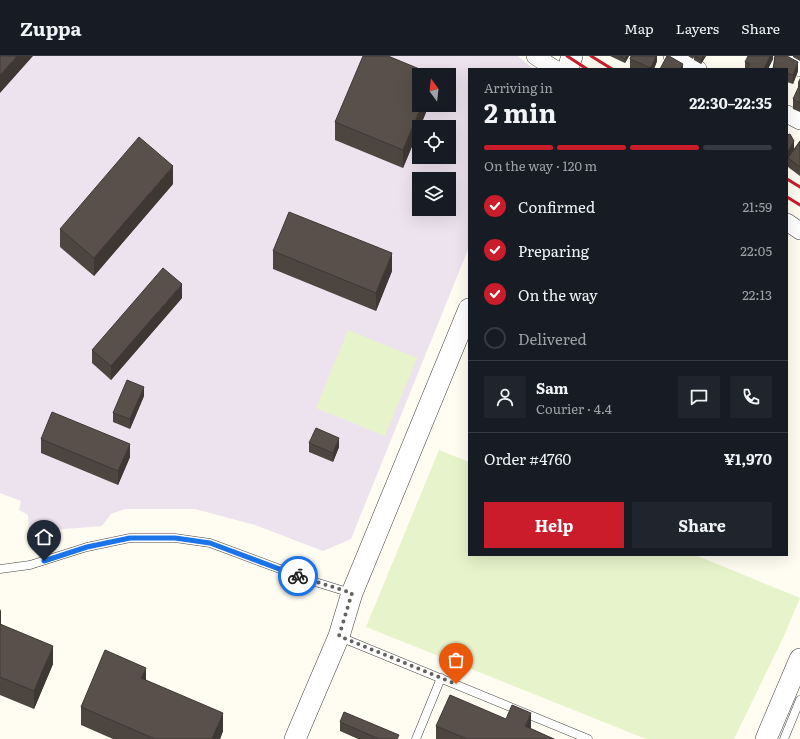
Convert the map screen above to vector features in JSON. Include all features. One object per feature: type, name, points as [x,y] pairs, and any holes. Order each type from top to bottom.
[{"type":"street","points":[[535,56],[553,68]]},
{"type":"street","points":[[568,68],[572,56]]},
{"type":"street","points":[[672,56],[696,68]]},
{"type":"street","points":[[775,59],[800,68]]},
{"type":"street","points":[[788,115],[800,121]]},
{"type":"street","points":[[788,223],[800,231]]},
{"type":"street","points":[[295,739],[339,636],[352,593],[468,311]]},
{"type":"street","points":[[766,739],[800,659]]},
{"type":"lane","points":[[0,569],[30,565],[87,547],[130,538],[175,538],[210,543],[312,581],[352,593]]},
{"type":"lane","points":[[339,636],[588,739]]},
{"type":"lane","points":[[416,739],[441,678]]},
{"type":"lane","points":[[784,739],[800,700]]},
{"type":"shaded area","points":[[0,56],[518,56],[532,68],[468,68],[468,249],[351,539],[323,551],[255,525],[195,509],[125,509],[111,514],[102,526],[29,532],[28,515],[19,510],[21,501],[0,493]]},
{"type":"green space","points":[[348,330],[417,358],[385,436],[316,408]]},
{"type":"green space","points":[[439,450],[468,462],[468,556],[697,556],[800,598],[783,638],[734,739],[646,739],[366,627]]},
{"type":"building","points":[[0,56],[17,56],[0,75]]},
{"type":"building","points":[[363,56],[388,56],[417,68],[412,68],[412,112],[419,112],[416,120],[412,120],[412,129],[403,150],[335,122]]},
{"type":"building","points":[[631,56],[656,56],[651,68],[630,59]]},
{"type":"building","points":[[667,56],[683,64],[681,68],[661,68]]},
{"type":"building","points":[[695,56],[703,56],[701,59]]},
{"type":"building","points":[[748,56],[770,56],[764,68],[748,68],[750,64],[745,62]]},
{"type":"building","points":[[775,56],[787,56],[798,62],[793,75],[788,73],[788,68],[773,68]]},
{"type":"building","points":[[799,86],[800,87],[800,103],[793,99]]},
{"type":"building","points":[[790,134],[794,141],[788,151],[788,135]]},
{"type":"building","points":[[139,137],[173,166],[94,258],[60,229]]},
{"type":"building","points":[[800,141],[800,167],[788,158]]},
{"type":"building","points":[[289,212],[392,253],[376,293],[273,251]]},
{"type":"building","points":[[163,268],[182,284],[111,366],[92,350]]},
{"type":"building","points":[[127,380],[144,387],[130,419],[113,413]]},
{"type":"building","points":[[52,412],[130,444],[118,471],[41,439]]},
{"type":"building","points":[[316,428],[339,438],[333,453],[309,443]]},
{"type":"building","points":[[0,624],[53,646],[34,691],[0,677]]},
{"type":"building","points":[[105,650],[146,668],[141,678],[223,713],[212,739],[155,739],[81,707]]},
{"type":"building","points":[[450,695],[506,719],[512,705],[531,713],[525,726],[554,739],[467,739],[436,726]]},
{"type":"building","points":[[344,712],[399,735],[397,739],[379,739],[340,722]]},
{"type":"railway","points":[[567,56],[585,68]]},
{"type":"railway","points":[[591,56],[610,68]]},
{"type":"railway","points":[[788,180],[800,187]]},
{"type":"railway","points":[[788,198],[800,205]]},
{"type":"way so far","points":[[298,576],[352,593],[339,636],[456,684]]},
{"type":"route","points":[[44,561],[87,547],[130,538],[175,538],[210,543],[298,576]]}]
